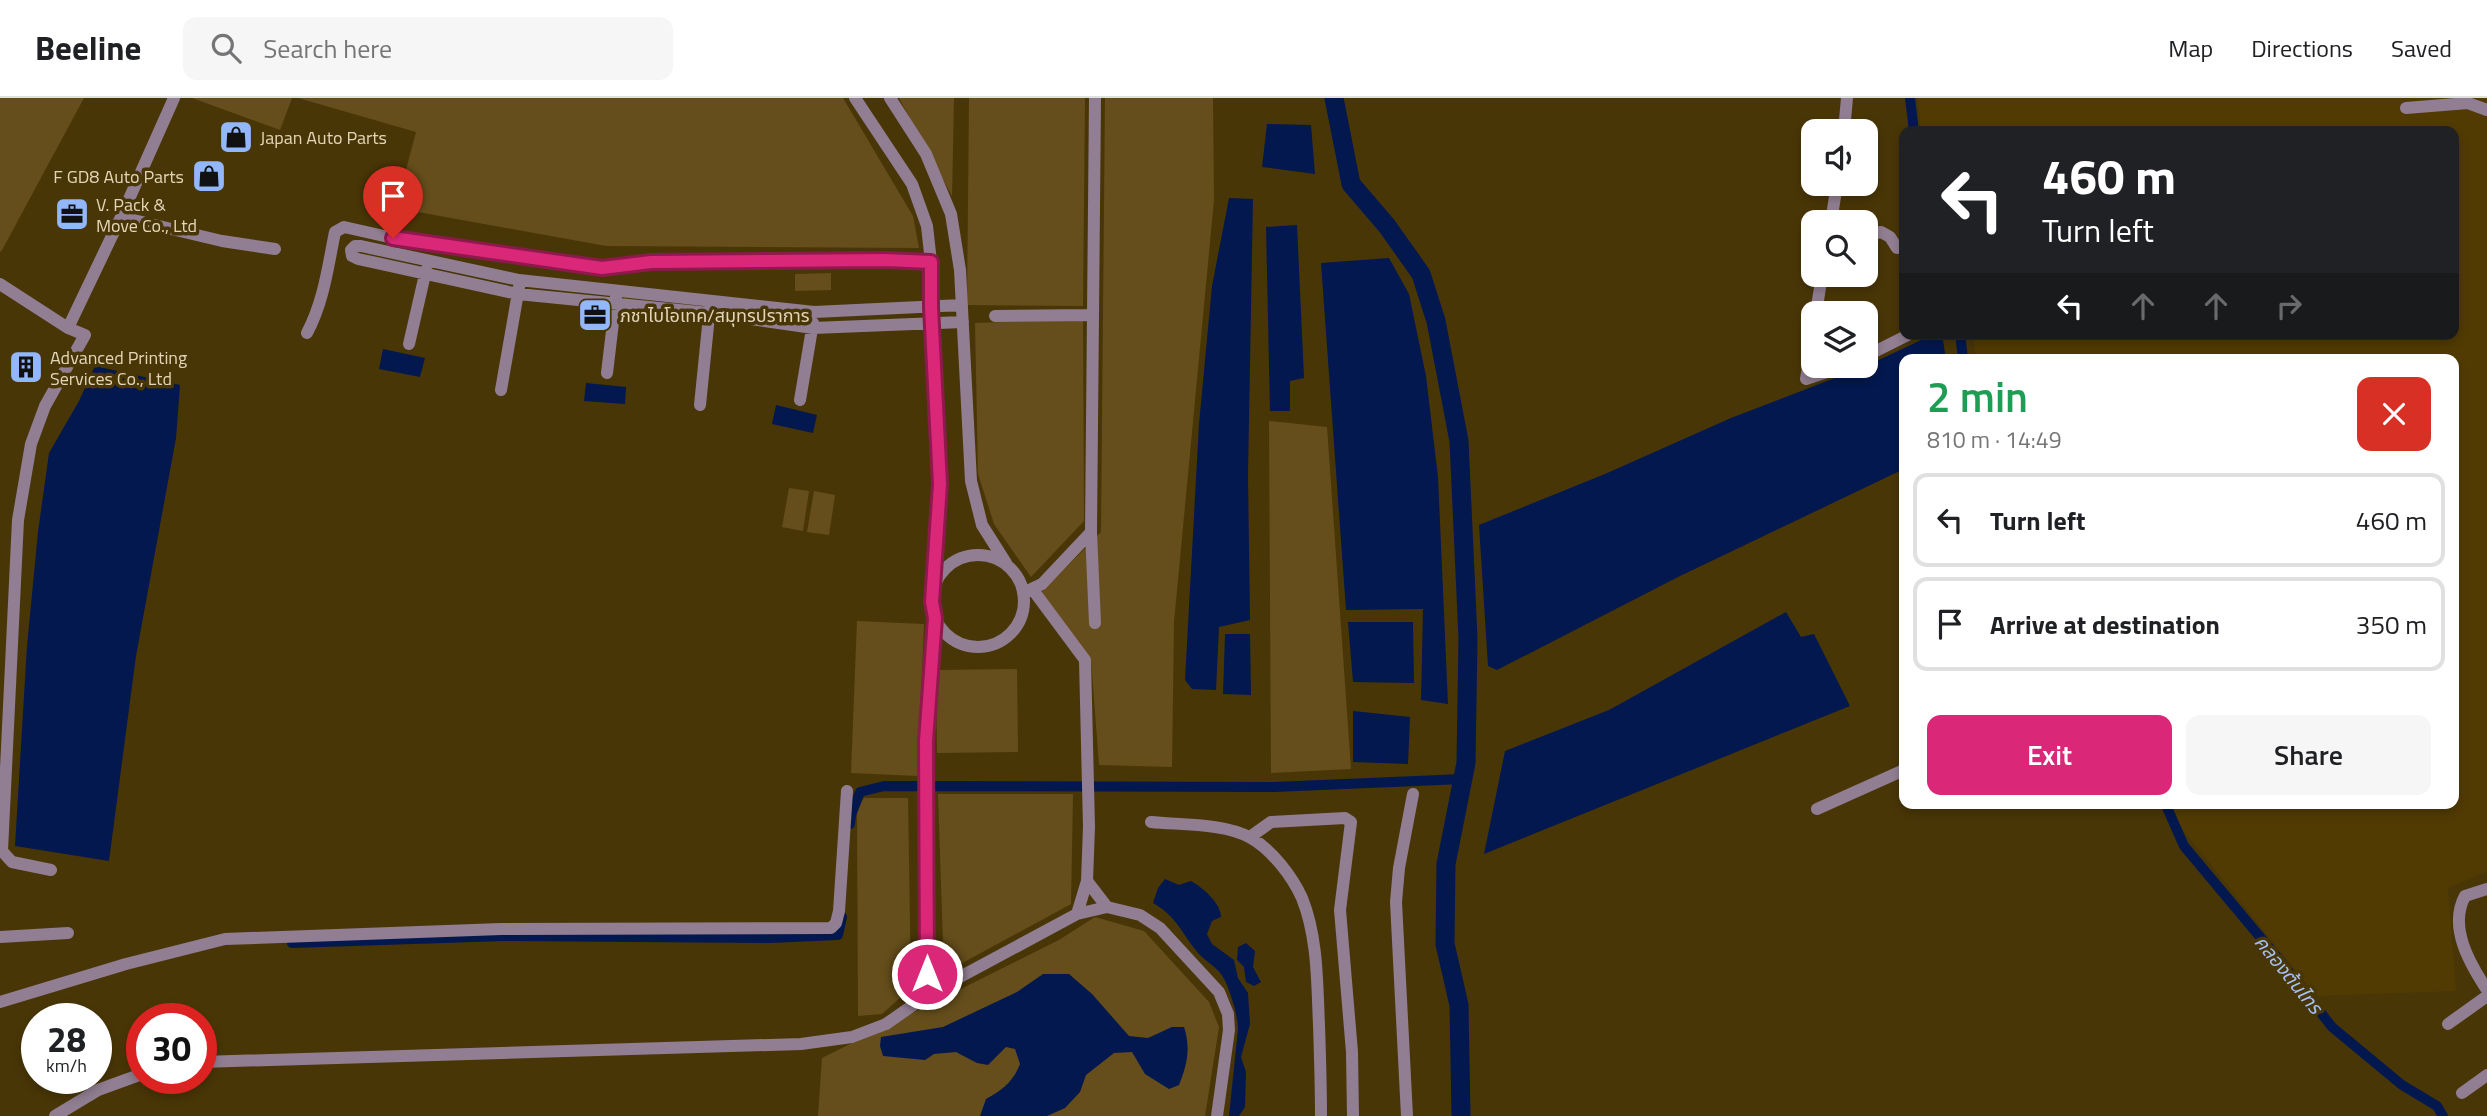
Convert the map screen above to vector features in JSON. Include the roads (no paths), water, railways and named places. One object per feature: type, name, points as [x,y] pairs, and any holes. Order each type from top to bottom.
[{"type":"street","points":[[68,328],[174,98]]},
{"type":"street","points":[[855,98],[912,184],[927,226],[931,262],[940,484],[932,602],[935,618],[926,741],[927,974],[932,992]]},
{"type":"street","points":[[890,98],[926,155],[951,214],[960,270],[971,481],[982,525],[1006,563],[1017,573],[1023,586],[1085,660],[1089,814],[1087,881],[1077,914]]},
{"type":"street","points":[[1095,98],[1091,532],[1095,623]]},
{"type":"street","points":[[1845,119],[1847,98]]},
{"type":"street","points":[[2406,108],[2468,103],[2487,110]]},
{"type":"street","points":[[121,217],[222,241],[275,249]]},
{"type":"street","points":[[307,333],[320,304],[335,232],[344,227],[393,238],[602,268],[651,262],[931,262]]},
{"type":"street","points":[[1878,233],[1890,237],[1897,248]]},
{"type":"street","points":[[962,305],[814,312],[519,280],[358,245],[351,250],[355,258],[518,294],[709,313],[813,328],[963,322]]},
{"type":"street","points":[[409,344],[428,260]]},
{"type":"street","points":[[501,390],[519,280]]},
{"type":"street","points":[[0,284],[68,328],[85,335],[46,406],[31,444],[18,520],[2,852],[12,862],[51,870]]},
{"type":"street","points":[[607,373],[616,290]]},
{"type":"street","points":[[700,405],[711,299]]},
{"type":"street","points":[[800,400],[814,312]]},
{"type":"street","points":[[995,316],[1092,315]]},
{"type":"street","points":[[1878,350],[1899,340]]},
{"type":"street","points":[[935,618],[943,632],[956,642],[971,647],[987,647],[1002,641],[1015,631],[1023,617],[1028,592],[1042,584],[1091,532]]},
{"type":"street","points":[[933,588],[944,569],[963,556],[992,556],[1006,563]]},
{"type":"street","points":[[1817,809],[1899,772]]},
{"type":"street","points":[[0,1002],[126,964],[225,939],[501,929],[831,928],[836,923],[839,911],[846,791]]},
{"type":"street","points":[[1407,1116],[1396,902],[1399,868],[1413,794]]},
{"type":"street","points":[[1250,837],[1263,825],[1271,822],[1345,818],[1351,822],[1340,910],[1352,1052],[1353,1116]]},
{"type":"street","points":[[1151,822],[1232,830],[1250,837],[1266,849],[1282,867],[1301,897],[1310,925],[1317,983],[1321,1116]]},
{"type":"street","points":[[1087,881],[1107,906]]},
{"type":"street","points":[[2487,889],[2465,896],[2460,919],[2460,933],[2465,951],[2487,990]]},
{"type":"street","points":[[217,1062],[819,1043],[841,1040],[886,1024],[932,992],[1077,914],[1107,906],[1140,915],[1160,928],[1219,992],[1228,1014],[1230,1030],[1217,1116]]},
{"type":"street","points":[[0,937],[68,933]]},
{"type":"street","points":[[2448,1024],[2487,996]]},
{"type":"street","points":[[2462,1093],[2487,1075]]},
{"type":"street","points":[[55,1116],[98,1090],[126,1080]]},
{"type":"waterway","points":[[1334,98],[1351,184],[1387,226],[1421,274],[1436,321],[1459,441],[1468,638],[1466,763],[1446,864],[1445,944],[1459,1005],[1461,1116]]},
{"type":"waterway","name":"คลองต้นไทร","points":[[1910,98],[1913,126]]},
{"type":"waterway","name":"คลองต้นไทร","points":[[1961,340],[1962,354]]},
{"type":"waterway","points":[[850,824],[860,792],[884,786],[1274,787],[1463,779]]},
{"type":"waterway","name":"คลองต้นไทร","points":[[2168,809],[2184,846],[2332,1027],[2402,1085],[2437,1106],[2443,1116]]},
{"type":"waterway","points":[[292,943],[504,936],[770,938],[838,935],[842,917]]},
{"type":"place","name":"Japan Auto Parts","points":[[236,137]]},
{"type":"place","name":"F GD8 Auto Parts","points":[[209,176]]},
{"type":"place","name":"V. Pack & Move Co., Ltd","points":[[72,214]]},
{"type":"place","name":"ภชาไบโอเทค/สมุทรปราการ","points":[[595,315]]},
{"type":"place","name":"Advanced Printing Services Co., Ltd","points":[[26,367]]}]
